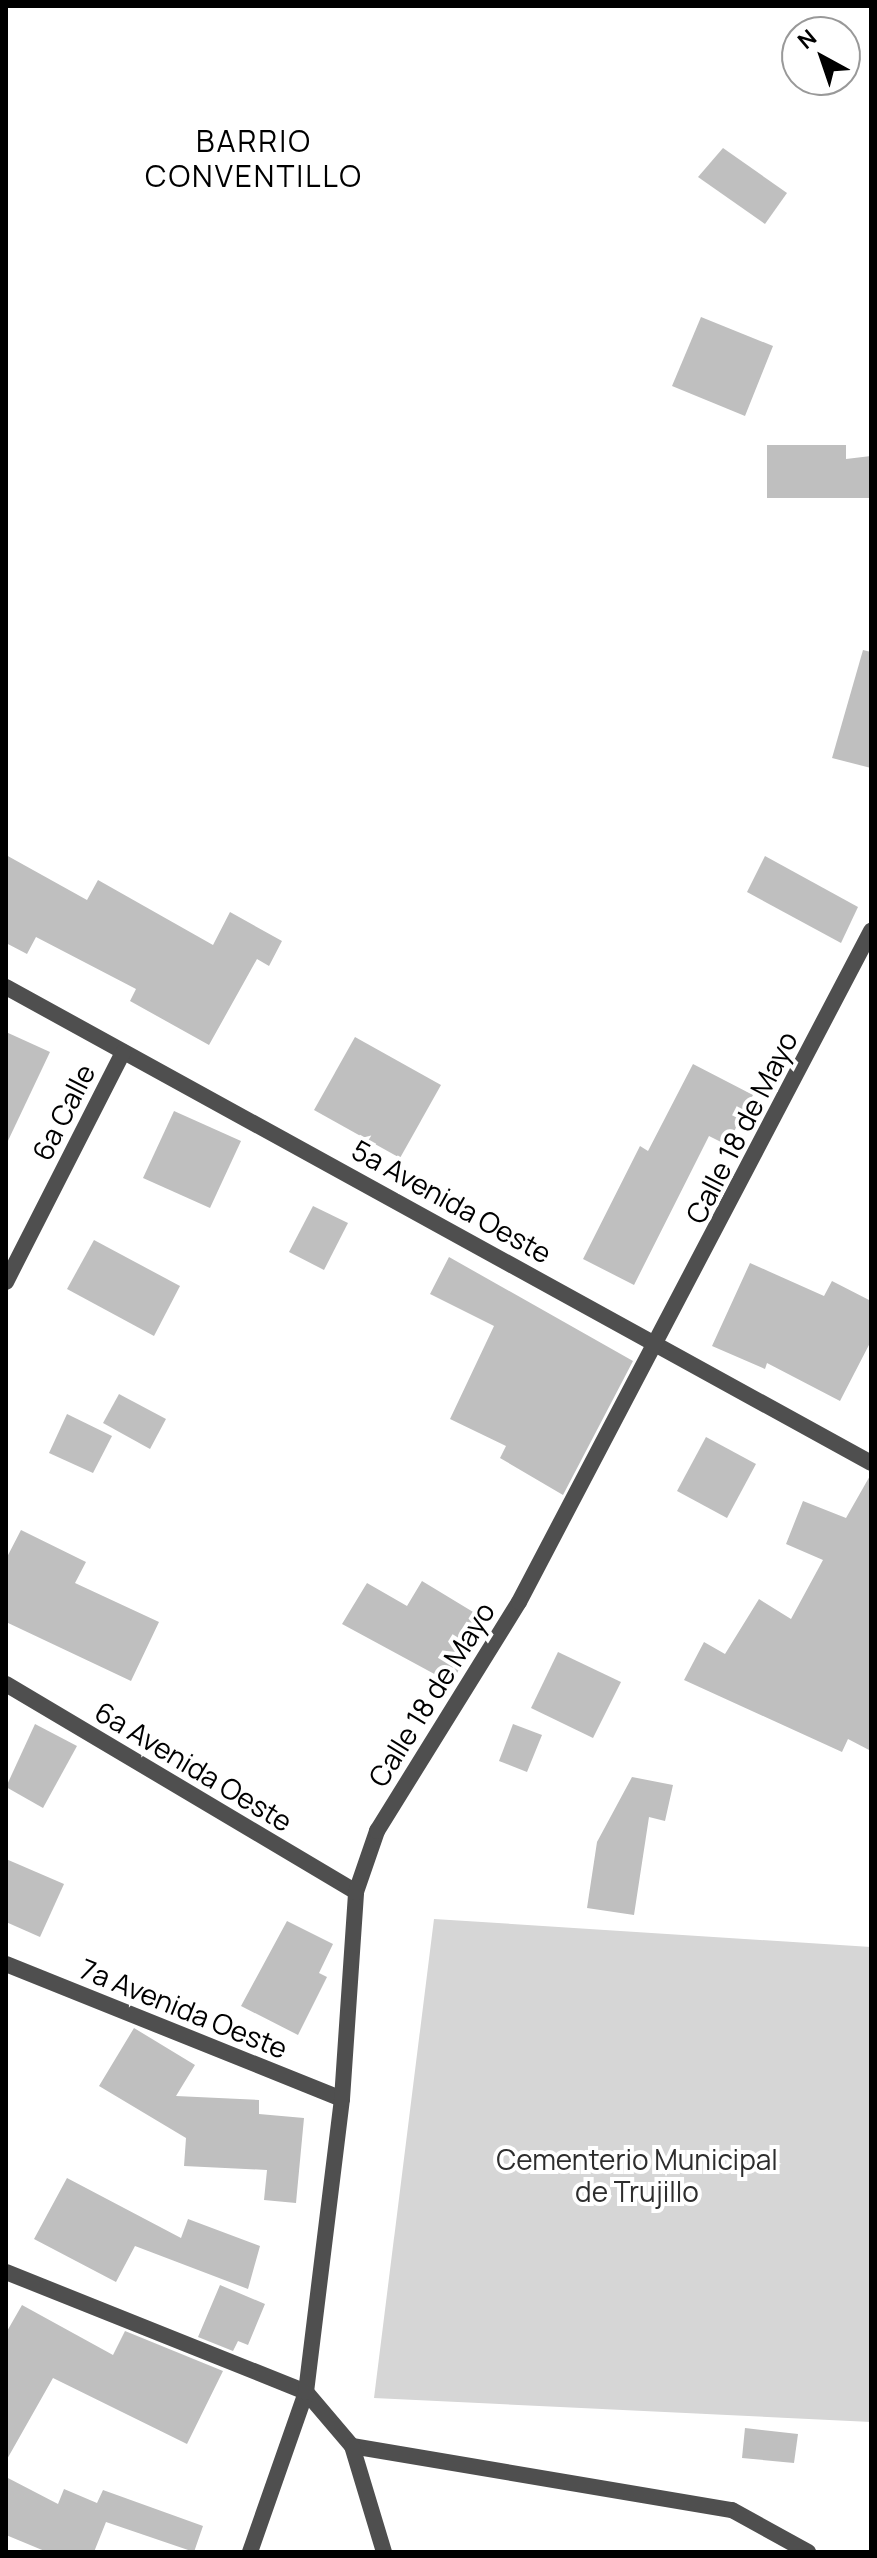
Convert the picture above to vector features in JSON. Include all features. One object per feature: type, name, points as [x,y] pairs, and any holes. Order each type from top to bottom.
[{"type":"street","name":"Calle 18 de Mayo","points":[[250,2552],[306,2392],[342,2099],[356,1892],[377,1831],[519,1602],[658,1343],[871,931]]},
{"type":"street","name":"5a Avenida Oeste","points":[[6,987],[658,1343],[871,1463]]},
{"type":"street","name":"6a Calle","points":[[6,1282],[123,1052]]},
{"type":"street","name":"6a Avenida Oeste","points":[[6,1684],[356,1892]]},
{"type":"street","name":"7a Avenida Oeste","points":[[6,1964],[342,2099]]},
{"type":"street","points":[[6,2272],[306,2392],[352,2446],[384,2552]]},
{"type":"street","points":[[352,2446],[732,2510],[808,2552]]},
{"type":"green space","name":"Cementerio Municipal de Trujillo","points":[[434,1919],[871,1947],[871,2422],[374,2398]]},
{"type":"building","points":[[723,148],[787,193],[765,224],[698,177]]},
{"type":"building","points":[[701,317],[773,346],[745,416],[672,386]]},
{"type":"building","points":[[767,445],[846,445],[846,459],[871,456],[871,498],[767,498]]},
{"type":"building","points":[[863,650],[871,652],[871,768],[832,758]]},
{"type":"building","points":[[6,855],[87,900],[98,880],[213,945],[230,912],[282,941],[269,966],[257,959],[209,1045],[130,1001],[136,989],[36,937],[27,954],[6,943]]},
{"type":"building","points":[[765,856],[858,907],[841,943],[747,892]]},
{"type":"building","points":[[6,1032],[50,1052],[6,1145]]},
{"type":"building","points":[[355,1037],[441,1085],[400,1158],[314,1110]]},
{"type":"building","points":[[693,1064],[753,1095],[727,1145],[709,1136],[634,1285],[583,1259],[640,1146],[648,1151]]},
{"type":"building","points":[[174,1111],[241,1141],[210,1208],[143,1178]]},
{"type":"building","points":[[313,1206],[348,1223],[324,1270],[289,1252]]},
{"type":"building","points":[[94,1240],[180,1286],[154,1336],[67,1289]]},
{"type":"building","points":[[449,1257],[633,1361],[563,1495],[500,1458],[506,1446],[450,1419],[494,1326],[430,1294]]},
{"type":"building","points":[[750,1263],[824,1296],[832,1281],[871,1301],[871,1341],[840,1401],[767,1363],[765,1369],[712,1346]]},
{"type":"building","points":[[119,1394],[166,1419],[150,1449],[103,1423]]},
{"type":"building","points":[[67,1414],[112,1436],[93,1473],[49,1453]]},
{"type":"building","points":[[706,1437],[756,1464],[727,1518],[677,1491]]},
{"type":"building","points":[[871,1474],[871,1751],[848,1739],[842,1752],[684,1680],[704,1642],[725,1654],[759,1599],[791,1619],[823,1560],[786,1544],[803,1501],[846,1518]]},
{"type":"building","points":[[21,1530],[86,1562],[75,1583],[159,1622],[131,1681],[6,1622],[6,1559]]},
{"type":"building","points":[[422,1581],[488,1621],[451,1683],[342,1624],[367,1583],[407,1606]]},
{"type":"building","points":[[558,1652],[621,1682],[593,1738],[531,1708]]},
{"type":"building","points":[[35,1724],[77,1746],[43,1808],[6,1787]]},
{"type":"building","points":[[513,1724],[542,1735],[527,1772],[499,1761]]},
{"type":"building","points":[[632,1777],[673,1785],[665,1821],[649,1817],[634,1915],[587,1908],[597,1842]]},
{"type":"building","points":[[6,1859],[64,1884],[40,1937],[6,1922]]},
{"type":"building","points":[[287,1921],[333,1944],[319,1973],[327,1977],[298,2035],[241,2006]]},
{"type":"building","points":[[134,2028],[195,2065],[176,2096],[259,2100],[259,2114],[304,2118],[296,2203],[264,2200],[267,2170],[184,2166],[186,2138],[99,2086]]},
{"type":"building","points":[[67,2178],[181,2238],[188,2219],[260,2246],[248,2289],[135,2246],[116,2282],[34,2239]]},
{"type":"building","points":[[220,2285],[265,2304],[248,2345],[238,2341],[233,2351],[198,2337]]},
{"type":"building","points":[[22,2305],[113,2355],[125,2331],[223,2371],[187,2444],[53,2378],[6,2461],[6,2333]]},
{"type":"building","points":[[745,2428],[798,2434],[794,2463],[742,2458]]},
{"type":"building","points":[[6,2477],[58,2504],[64,2489],[97,2503],[103,2490],[203,2526],[194,2552],[106,2522],[94,2552],[47,2552],[6,2535]]},
{"type":"district","name":"BARRIO CONVENTILLO","points":[[254,158]]}]
